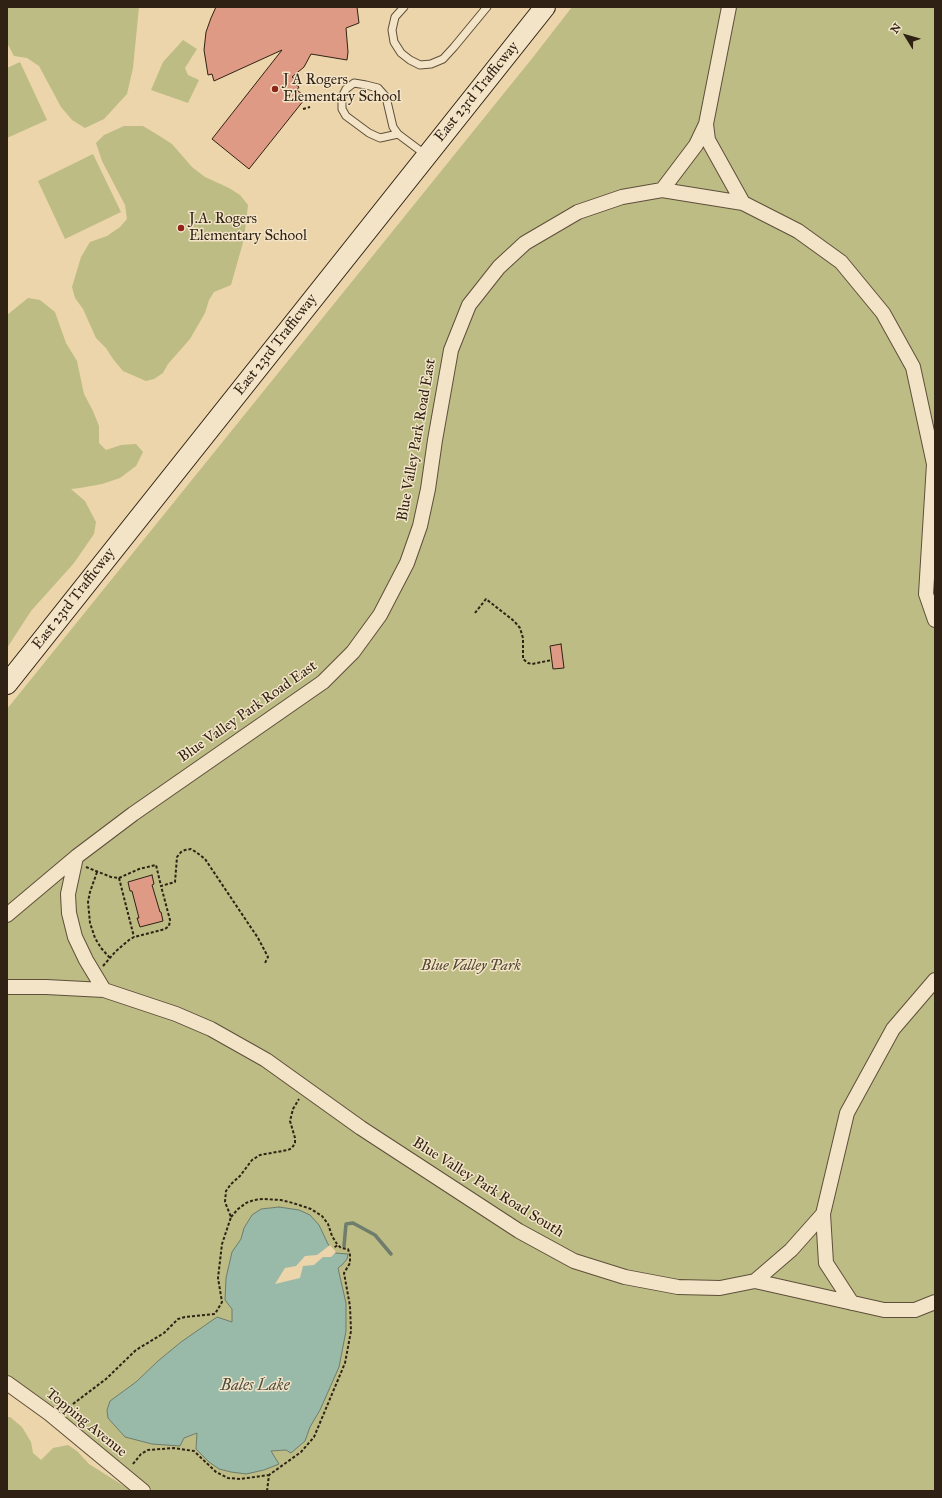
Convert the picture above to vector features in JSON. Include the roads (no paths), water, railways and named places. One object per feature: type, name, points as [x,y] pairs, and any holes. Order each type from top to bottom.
[{"type":"main road","name":"East 23rd Trafficway","points":[[7,684],[545,7]]},
{"type":"street","points":[[662,190],[696,145],[706,124],[729,7]]},
{"type":"street","points":[[706,124],[708,140],[743,203]]},
{"type":"street","name":"Blue Valley Park Road East","points":[[7,915],[140,809],[323,682],[353,652],[380,615],[407,563],[420,526],[451,350],[469,305],[499,267],[525,243],[578,212],[622,196],[662,190],[743,203],[798,231],[841,262],[883,313],[913,367],[934,464],[926,594],[935,620]]},
{"type":"street","points":[[76,861],[68,894],[69,913],[75,937],[86,960],[104,990]]},
{"type":"street","points":[[852,1303],[826,1263],[823,1214],[847,1113],[893,1030],[935,980]]},
{"type":"street","name":"Blue Valley Park Road South","points":[[7,987],[46,987],[104,990],[176,1014],[211,1029],[266,1060],[361,1128],[519,1231],[574,1261],[625,1277],[678,1287],[720,1288],[754,1281],[884,1310],[915,1310],[935,1302]]},
{"type":"street","points":[[754,1281],[791,1250],[823,1214]]},
{"type":"street","name":"Topping Avenue","points":[[7,1383],[50,1414],[143,1491]]},
{"type":"lane","points":[[404,7],[395,17],[392,30],[394,42],[401,53],[420,65],[431,64],[443,59],[487,7]]},
{"type":"lane","points":[[398,134],[380,138],[369,133],[346,116],[342,109],[342,97],[346,89],[354,83],[378,88],[386,98],[393,127],[398,134],[426,155]]},
{"type":"water","name":"Bales Lake","points":[[279,1207],[299,1210],[310,1215],[319,1225],[328,1244],[335,1253],[348,1254],[347,1259],[338,1268],[346,1303],[346,1331],[339,1367],[320,1410],[310,1427],[305,1441],[291,1453],[286,1450],[271,1451],[279,1464],[264,1470],[246,1474],[219,1469],[209,1462],[196,1449],[197,1433],[184,1438],[180,1446],[152,1444],[125,1437],[108,1418],[107,1410],[110,1401],[136,1382],[181,1342],[217,1317],[232,1322],[232,1309],[225,1300],[226,1278],[232,1252],[241,1239],[244,1228],[252,1215],[261,1209]]},
{"type":"waterway","points":[[344,1246],[346,1224],[353,1223],[375,1235],[391,1254]]},
{"type":"place","name":"J A Rogers Elementary School","points":[[275,89]]},
{"type":"place","name":"J.A. Rogers Elementary School","points":[[181,228]]},
{"type":"park label","name":"Blue Valley Park","points":[[471,966]]}]
